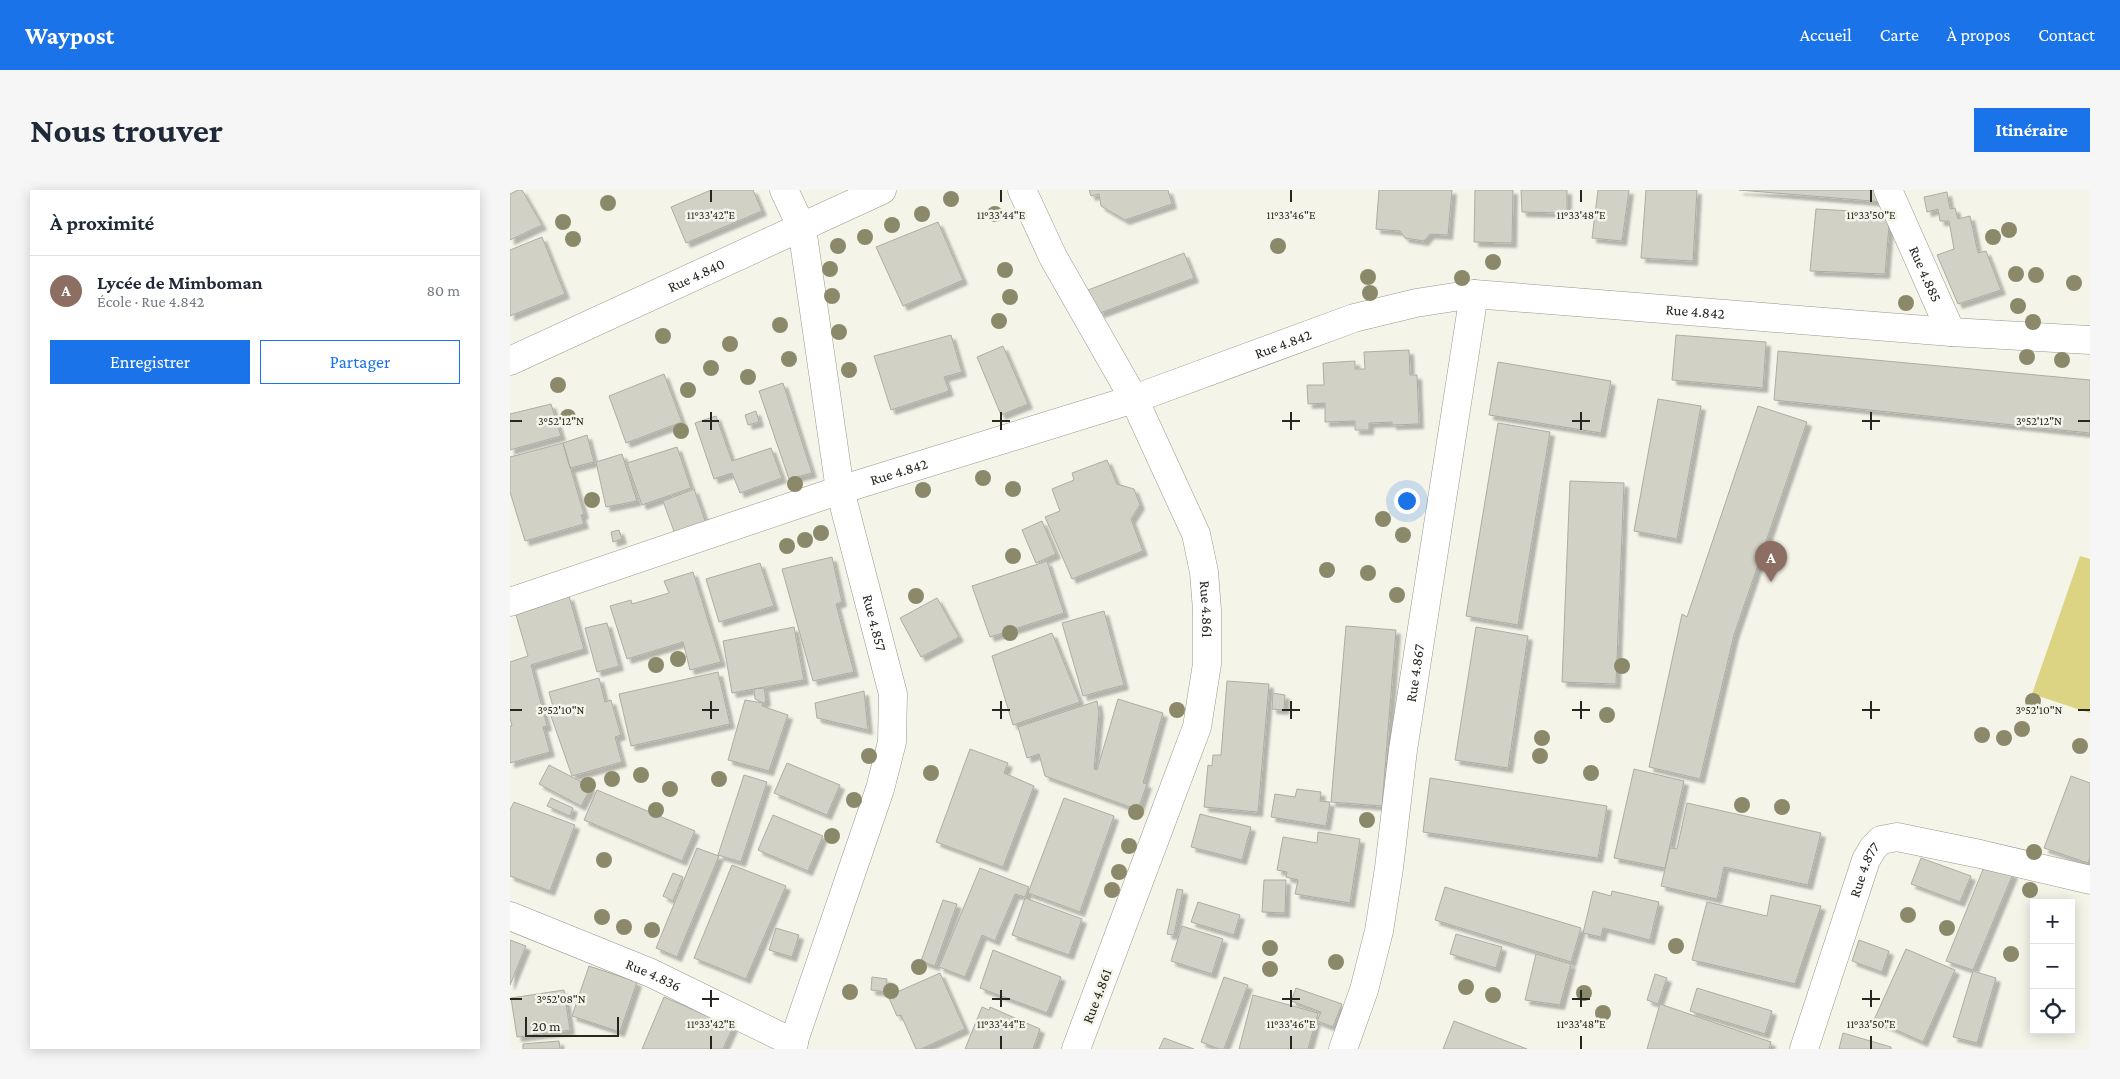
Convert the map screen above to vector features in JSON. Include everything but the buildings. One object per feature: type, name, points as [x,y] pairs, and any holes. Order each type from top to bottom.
[{"type":"street","name":"Rue 4.857","points":[[784,190],[802,228],[840,490],[893,694],[892,742],[880,789],[793,1046]]},
{"type":"street","name":"Rue 4.840","points":[[510,361],[882,190]]},
{"type":"street","name":"Rue 4.861","points":[[1022,190],[1053,257],[1134,399],[1196,534],[1204,572],[1208,610],[1208,664],[1197,727],[1076,1049]]},
{"type":"street","name":"Rue 4.885","points":[[1888,190],[1951,332]]},
{"type":"street","name":"Rue 4.842","points":[[510,602],[840,490],[1134,399],[1354,318],[1416,302],[1474,294],[1951,332],[2090,340]]},
{"type":"street","name":"Rue 4.867","points":[[1343,1049],[1364,990],[1379,931],[1389,868],[1403,750],[1474,294]]},
{"type":"street","name":"Rue 4.877","points":[[1804,1049],[1866,860],[1873,848],[1881,840],[1897,837],[2090,880]]},
{"type":"street","name":"Rue 4.836","points":[[510,916],[651,973],[793,1046]]},
{"type":"shaded area","points":[[2080,556],[2090,559],[2090,713],[2032,694]]},
{"type":"place","name":"Lycée de Mimboman","points":[[1771,582]]}]
